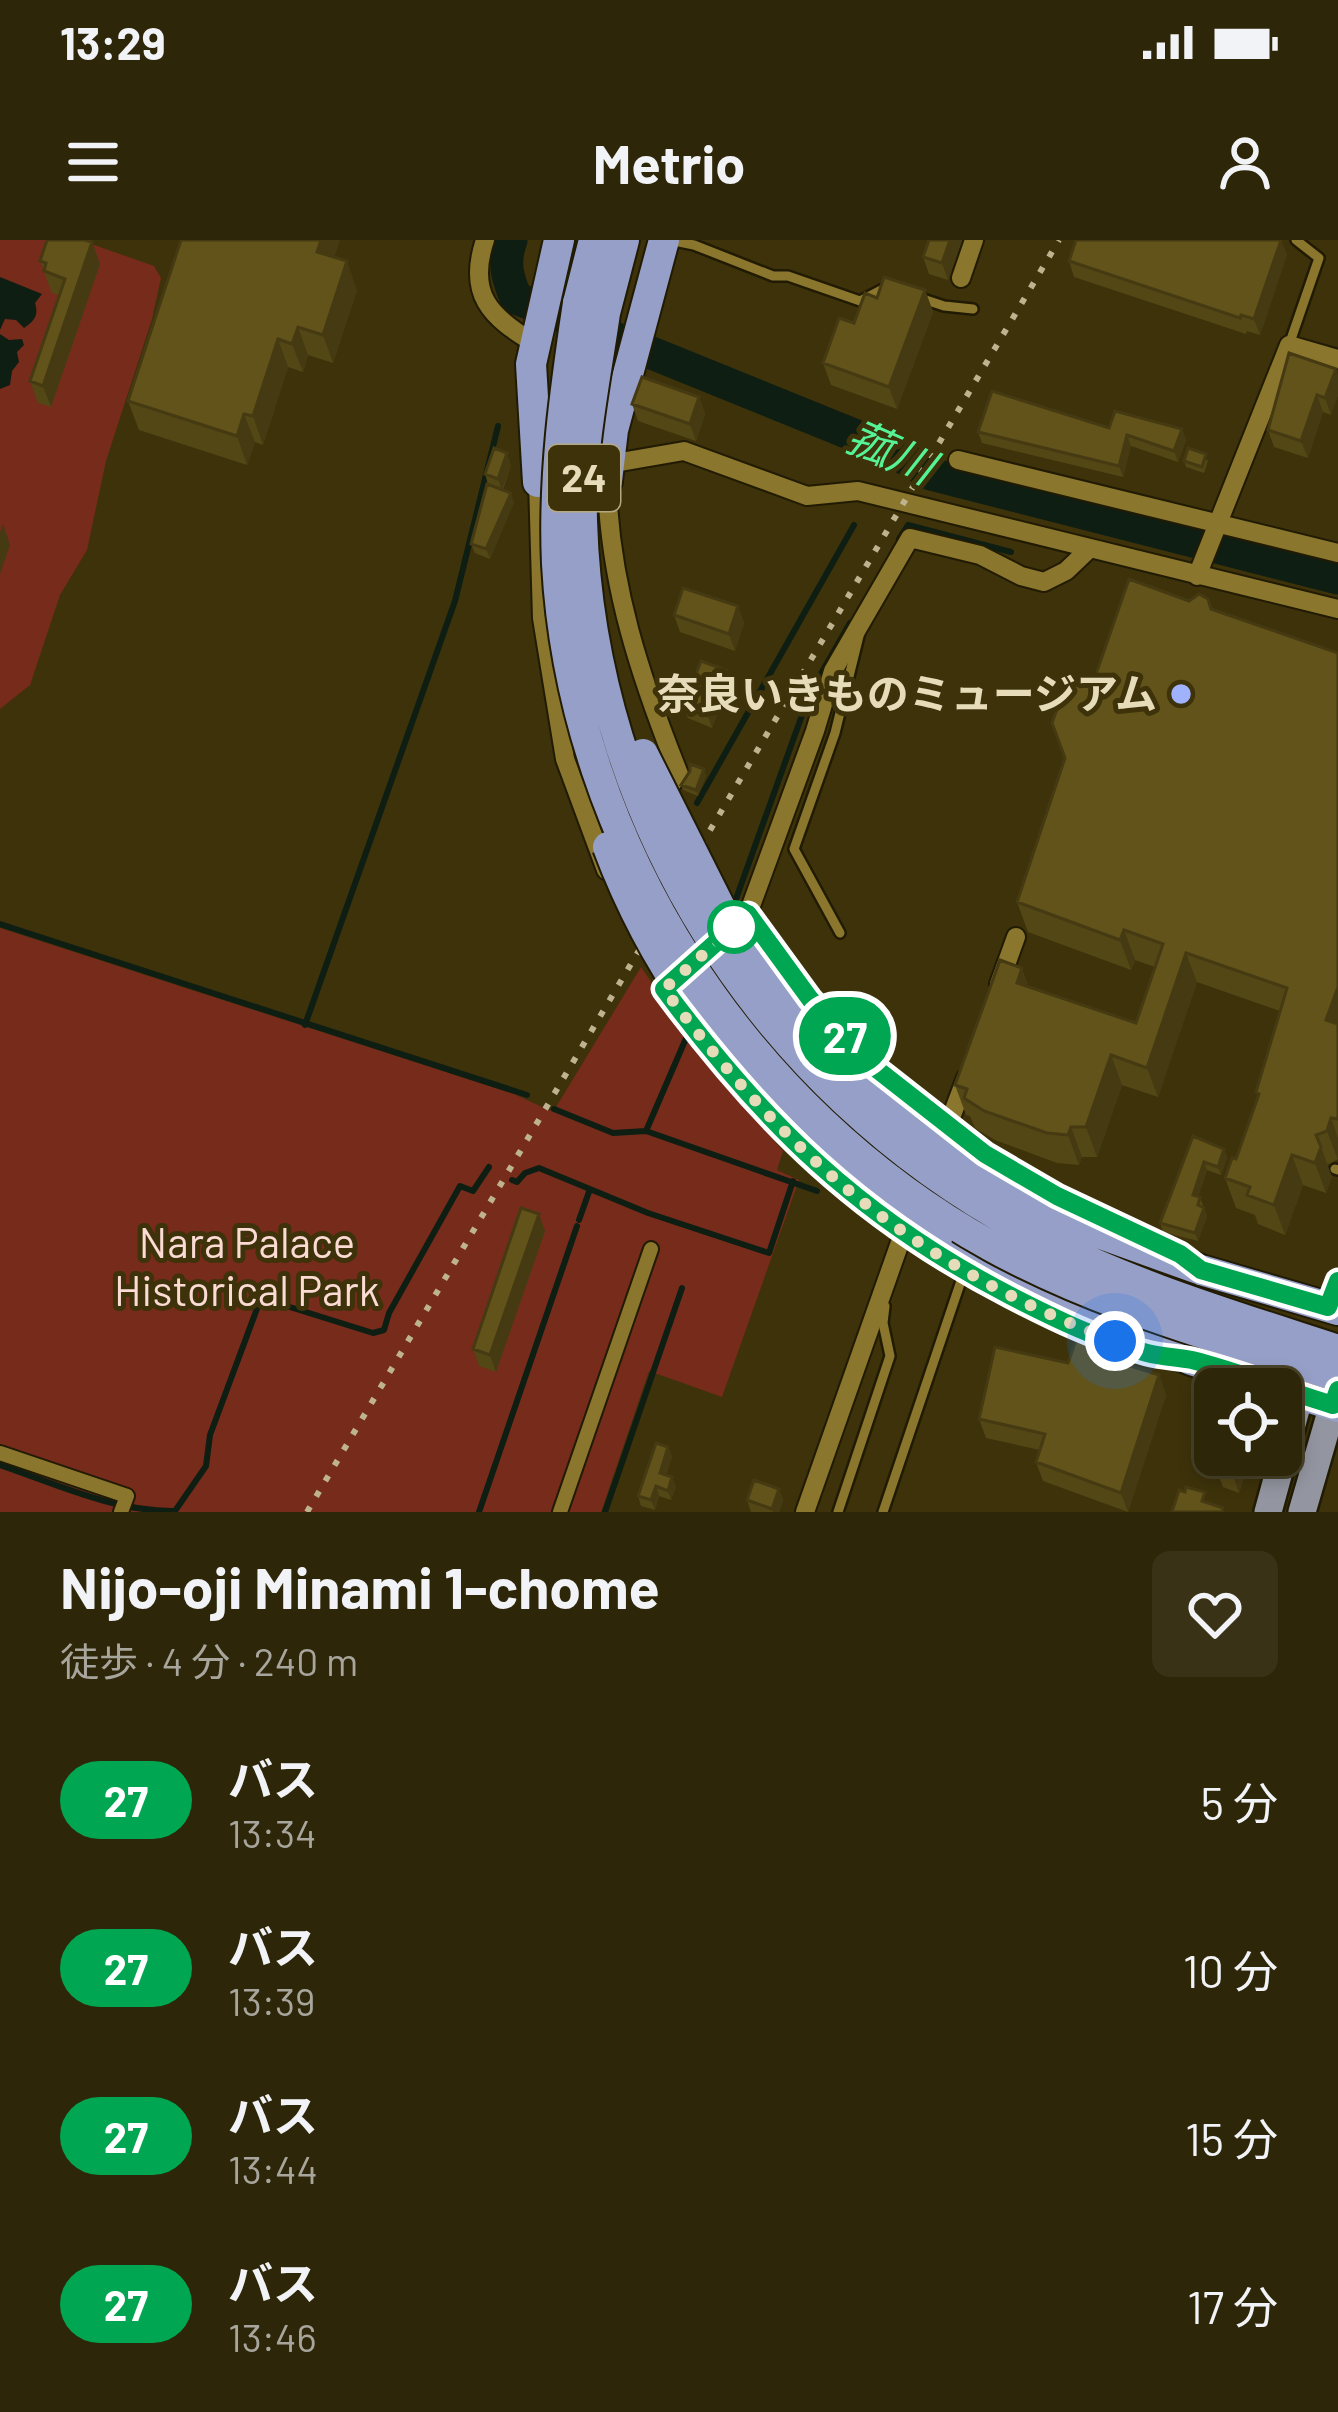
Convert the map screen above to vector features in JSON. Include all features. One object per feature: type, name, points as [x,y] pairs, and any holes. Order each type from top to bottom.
[{"type":"highway","points":[[538,482],[532,397],[535,338],[559,240]]},
{"type":"highway","name":"24","points":[[594,240],[582,520],[597,643],[626,768],[683,896],[717,953],[768,1023],[822,1081],[886,1139],[951,1187],[1020,1228],[1124,1278],[1338,1350]]},
{"type":"highway","name":"24","points":[[625,240],[591,308],[559,442],[557,563],[564,634],[595,771],[615,822],[678,947],[760,1056],[826,1125],[934,1210],[1053,1278],[1337,1395]]},
{"type":"highway","points":[[608,472],[613,430],[666,240]]},
{"type":"highway","points":[[564,634],[564,697],[571,744],[626,897],[659,962],[774,1109],[902,1216],[938,1239],[1032,1293],[1216,1368]]},
{"type":"highway","name":"24","points":[[597,643],[650,775],[740,947],[799,1026],[900,1118],[999,1187],[1098,1233],[1201,1270]]},
{"type":"highway","points":[[1201,1270],[1335,1300],[1302,1390]]},
{"type":"highway","points":[[1302,1395],[1337,1395]]},
{"type":"main road","points":[[1302,1512],[1337,1395]]},
{"type":"main road","points":[[1268,1512],[1278,1476]]},
{"type":"street","points":[[485,240],[478,260],[484,305],[502,324],[535,338]]},
{"type":"street","points":[[961,278],[974,240]]},
{"type":"street","points":[[1197,576],[1289,345],[1338,358]]},
{"type":"street","points":[[608,472],[608,535],[639,674],[679,774],[606,870],[565,759],[542,618],[538,482],[608,472],[684,451],[807,496],[858,491],[1338,609]]},
{"type":"street","points":[[958,460],[1338,553]]},
{"type":"street","points":[[1088,550],[1066,571],[1044,582],[980,555],[910,538],[833,671],[748,914],[664,989],[719,1064],[783,1134],[903,1234],[964,1272],[1071,1324],[1147,1353],[1191,1360]]},
{"type":"street","points":[[748,914],[810,999],[858,1050],[948,1127],[1057,1196],[1180,1254],[1201,1270]]},
{"type":"street","points":[[994,999],[1016,938]]},
{"type":"street","points":[[805,1512],[903,1234],[972,1061]]},
{"type":"street","points":[[560,1512],[651,1249]]},
{"type":"street","points":[[0,1453],[127,1496],[122,1508]]},
{"type":"lane","points":[[666,240],[694,245],[773,276],[860,301],[885,286],[944,306],[974,309]]},
{"type":"lane","points":[[1289,345],[1319,258],[1296,240]]},
{"type":"lane","points":[[840,933],[794,849],[836,733],[862,620]]},
{"type":"lane","points":[[883,1512],[964,1272]]},
{"type":"lane","points":[[838,1512],[890,1356],[883,1323],[889,1277]]},
{"type":"green space","points":[[0,240],[80,240],[154,266],[161,278],[106,461],[87,550],[60,595],[30,685],[0,709]]},
{"type":"green space","name":"Nara Palace Historical Park","points":[[0,928],[514,1094],[553,1112],[641,967],[707,1063],[783,1151],[777,1170],[799,1180],[722,1397],[649,1371],[601,1512],[0,1512]]},
{"type":"shaded area","points":[[0,277],[42,294],[35,303],[35,318],[24,328],[16,320],[5,319],[0,330]]},
{"type":"shaded area","points":[[0,334],[9,340],[22,339],[24,345],[17,352],[19,362],[10,385],[0,389]]},
{"type":"building","points":[[47,240],[92,242],[43,386],[30,381],[65,279],[44,271],[46,263],[40,261]]},
{"type":"building","points":[[181,240],[321,240],[317,252],[347,261],[323,335],[298,327],[292,344],[278,339],[253,416],[244,414],[237,436],[128,401]]},
{"type":"building","points":[[929,240],[950,240],[942,263],[923,257]]},
{"type":"building","points":[[1076,240],[1281,240],[1254,319],[1069,261]]},
{"type":"building","points":[[884,277],[925,290],[889,387],[823,363],[839,318],[854,323],[865,293],[877,298]]},
{"type":"building","points":[[1289,353],[1336,369],[1325,398],[1317,395],[1301,441],[1268,430]]},
{"type":"building","points":[[642,377],[699,397],[690,424],[632,404]]},
{"type":"building","points":[[992,391],[1109,428],[1115,411],[1182,429],[1174,451],[1127,435],[1119,466],[978,432]]},
{"type":"building","points":[[494,448],[507,453],[498,479],[485,474]]},
{"type":"building","points":[[1188,448],[1206,454],[1202,467],[1184,461]]},
{"type":"building","points":[[487,484],[511,493],[486,549],[471,544]]},
{"type":"building","points":[[1129,579],[1189,601],[1199,594],[1208,599],[1211,609],[1338,653],[1338,987],[1326,1020],[1338,1024],[1338,1119],[1331,1118],[1327,1131],[1316,1135],[1321,1147],[1315,1163],[1292,1155],[1274,1205],[1247,1195],[1250,1187],[1225,1178],[1259,1094],[1287,988],[1186,953],[1147,1068],[1111,1055],[1086,1127],[1071,1127],[1068,1135],[1047,1133],[984,1111],[964,1098],[967,1089],[955,1085],[1000,960],[1022,968],[1017,983],[1136,1023],[1163,944],[1124,930],[1120,940],[1017,902],[1065,758],[1052,723],[1075,686],[1095,677]]},
{"type":"building","points":[[683,588],[738,606],[729,634],[674,615]]},
{"type":"building","points":[[701,661],[726,670],[708,716],[683,707]]},
{"type":"building","points":[[690,764],[704,769],[696,790],[681,785]]},
{"type":"building","points":[[1193,1136],[1224,1149],[1218,1167],[1204,1162],[1193,1195],[1200,1197],[1198,1205],[1204,1208],[1195,1233],[1160,1223]]},
{"type":"building","points":[[521,1208],[539,1214],[490,1355],[473,1349]]},
{"type":"building","points":[[1089,1335],[1109,1345],[1105,1358],[1159,1375],[1121,1493],[1036,1462],[1045,1434],[979,1419],[995,1347],[1068,1363],[1077,1337]]},
{"type":"building","points":[[656,1443],[668,1447],[660,1473],[672,1477],[668,1491],[656,1486],[651,1500],[638,1496]]},
{"type":"building","points":[[754,1480],[779,1489],[772,1509],[747,1500]]},
{"type":"building","points":[[1186,1487],[1205,1492],[1202,1501],[1223,1508],[1222,1512],[1172,1512],[1179,1490],[1185,1492]]},
{"type":"waterway","name":"菰川","points":[[511,240],[507,270],[516,298],[891,450],[931,474],[1338,578]]},
{"type":"waterway","points":[[305,1025],[455,601],[498,426]]},
{"type":"waterway","points":[[697,803],[854,525]]},
{"type":"waterway","points":[[899,539],[908,525],[1011,552]]},
{"type":"waterway","points":[[732,910],[810,693],[850,623]]},
{"type":"waterway","points":[[0,924],[527,1095]]},
{"type":"waterway","points":[[646,1131],[687,1036]]},
{"type":"waterway","points":[[554,1109],[613,1133],[646,1131],[817,1191]]},
{"type":"waterway","points":[[0,1465],[108,1502],[175,1511],[206,1466],[210,1435],[261,1298],[373,1333],[384,1330],[460,1186],[473,1191],[489,1167]]},
{"type":"waterway","points":[[512,1180],[517,1182],[539,1168],[648,1213],[769,1253],[793,1181]]},
{"type":"waterway","points":[[579,1220],[590,1189]]},
{"type":"waterway","points":[[479,1512],[577,1226]]},
{"type":"waterway","points":[[605,1512],[682,1288]]},
{"type":"railway","points":[[307,1512],[1059,240]]},
{"type":"bus line","name":"27","points":[[1338,1281],[1328,1307],[1201,1270],[1180,1254],[1057,1196],[985,1154],[874,1067],[810,999],[748,914],[664,989],[719,1064],[783,1134],[854,1197],[964,1272],[1052,1316],[1147,1353],[1191,1360],[1333,1405],[1338,1390]]},
{"type":"place","name":"奈良いきものミュージアム","points":[[1181,694]]},
{"type":"route","points":[[734,927],[664,989],[719,1064],[783,1134],[903,1234],[964,1272],[1115,1341]]}]
